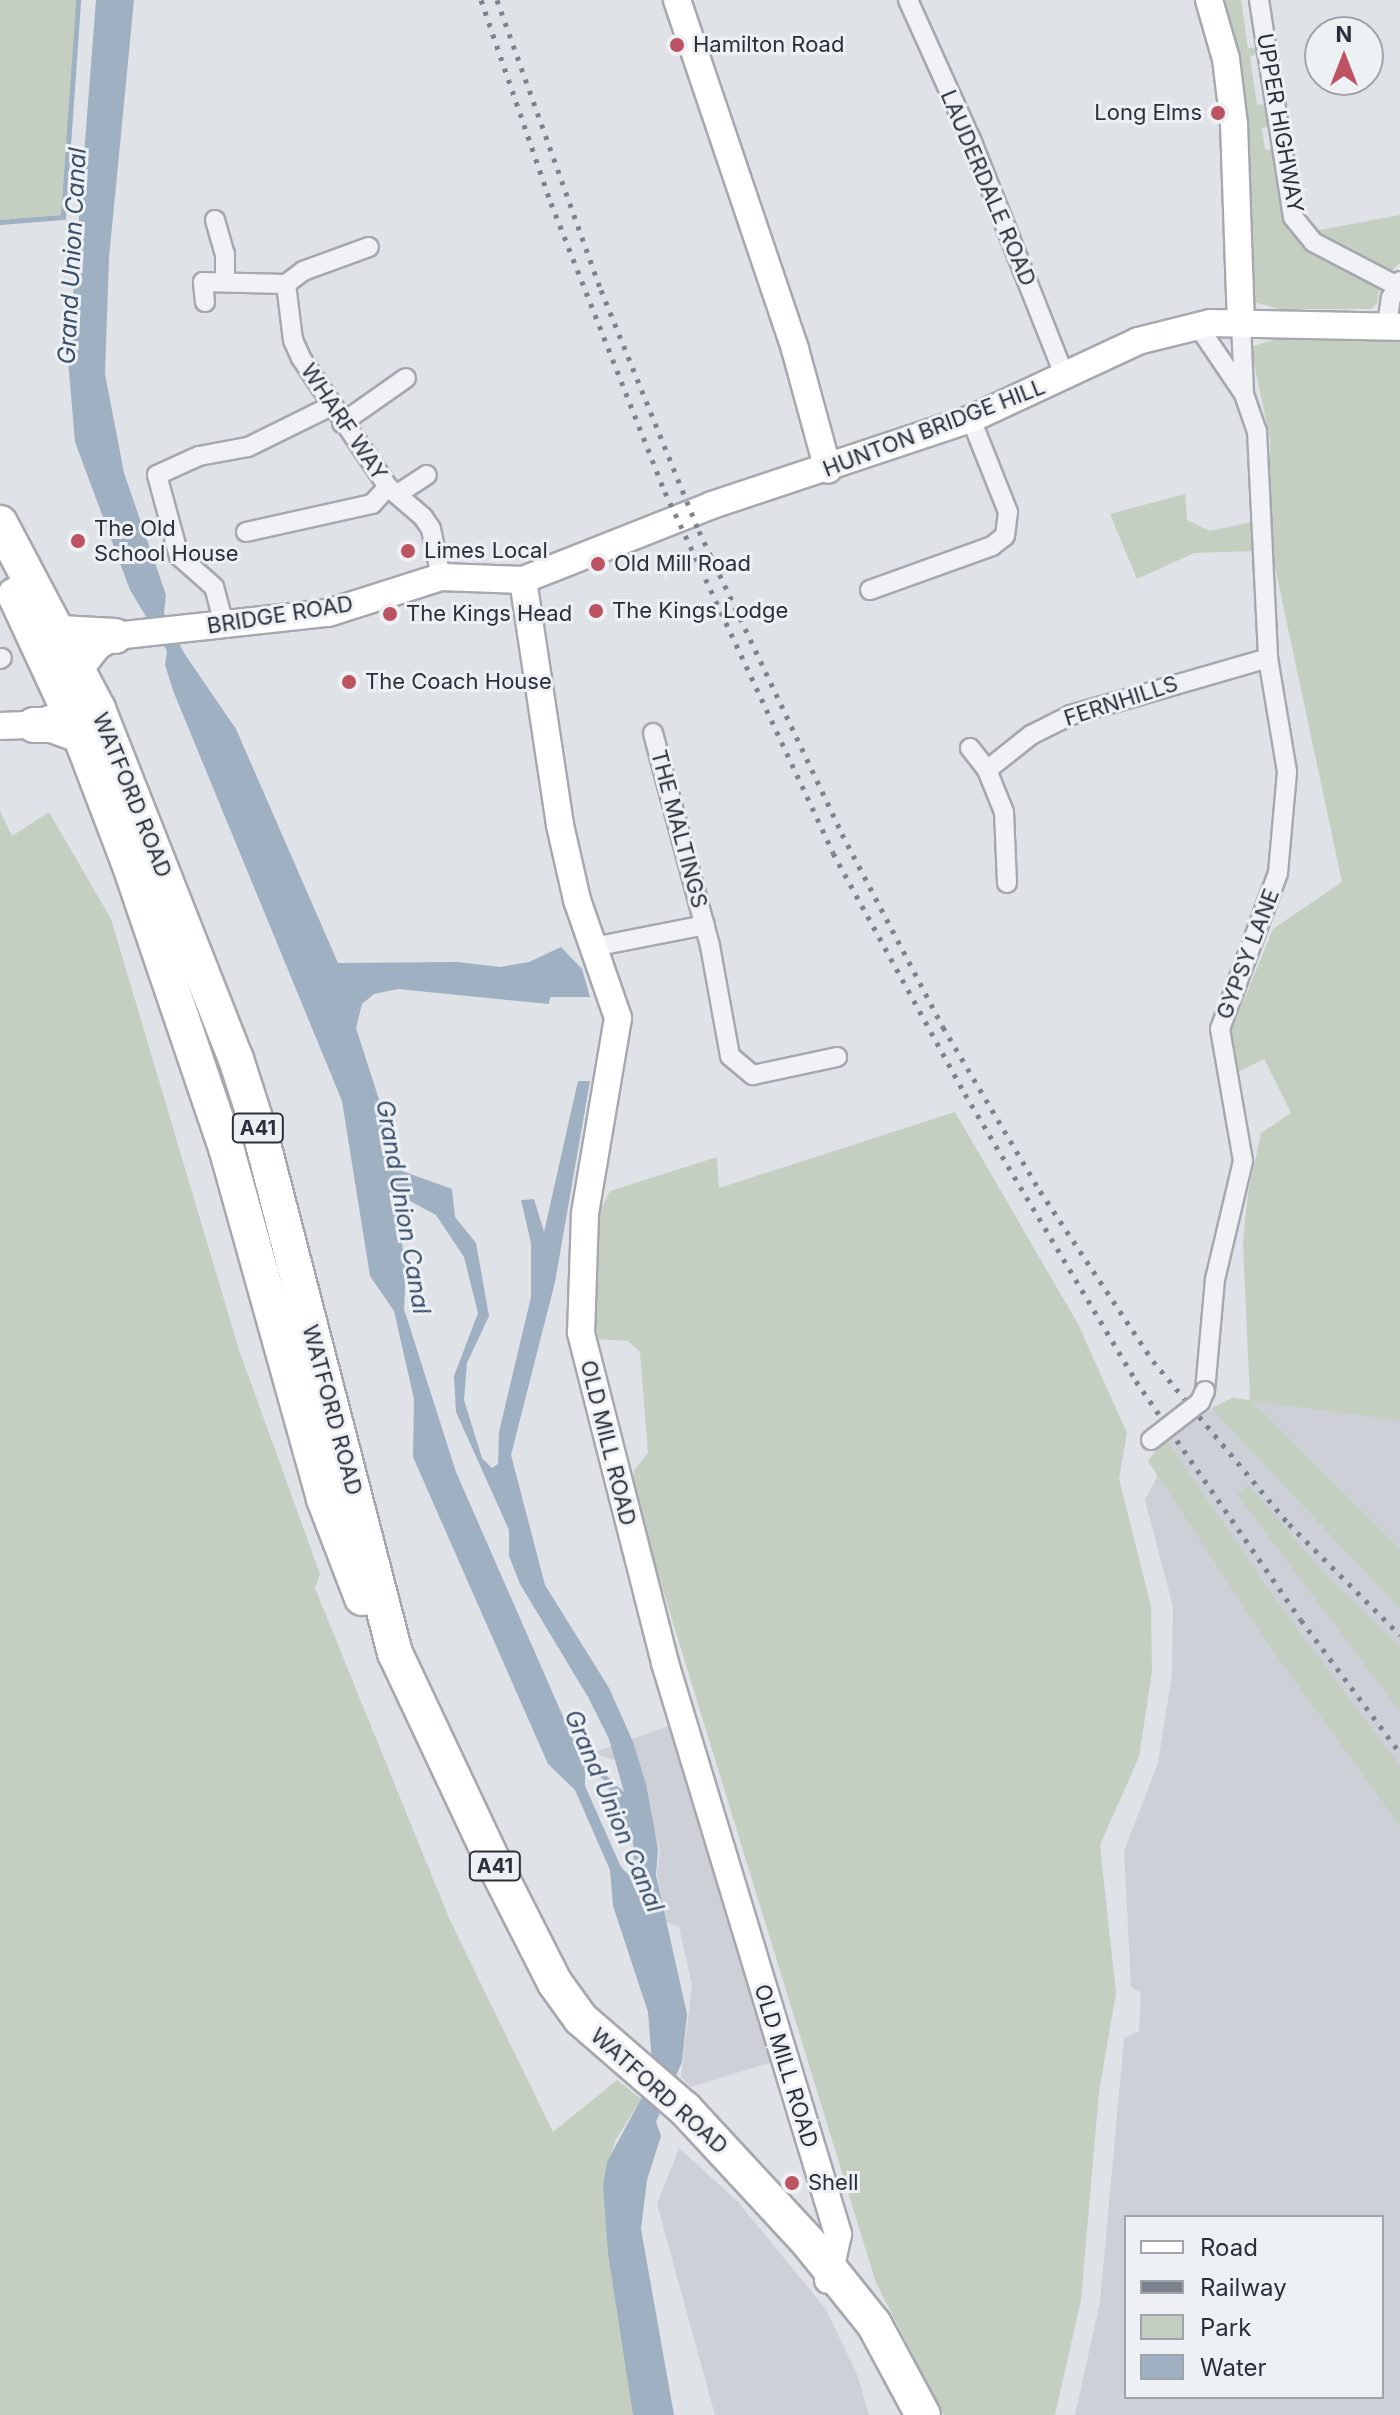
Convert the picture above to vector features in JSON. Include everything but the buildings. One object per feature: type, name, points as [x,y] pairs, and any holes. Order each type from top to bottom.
[{"type":"highway","name":"WATFORD ROAD","points":[[0,523],[60,633],[75,699],[227,1151],[324,1499],[359,1592],[395,1653],[555,1983],[581,2019],[624,2060],[685,2109],[788,2220],[828,2280]]},
{"type":"highway","name":"WATFORD ROAD","points":[[0,567],[75,699],[230,1044],[262,1140],[395,1653]]},
{"type":"highway","points":[[60,633],[129,636]]},
{"type":"highway","points":[[19,725],[75,699]]},
{"type":"highway","name":"A41","points":[[828,2280],[901,2415]]},
{"type":"highway","name":"A41","points":[[828,2280],[874,2324],[923,2415]]},
{"type":"street","points":[[677,0],[795,349],[828,470]]},
{"type":"street","name":"LAUDERDALE ROAD","points":[[908,0],[972,142],[1065,377]]},
{"type":"street","name":"UPPER HIGHWAY","points":[[1209,0],[1226,59],[1234,124],[1241,322]]},
{"type":"street","name":"UPPER HIGHWAY","points":[[1259,0],[1293,217],[1313,242],[1398,283]]},
{"type":"street","points":[[215,220],[225,254],[225,280]]},
{"type":"street","points":[[205,302],[203,282],[225,280],[286,284],[303,271],[369,247]]},
{"type":"street","points":[[1394,326],[1398,283]]},
{"type":"street","name":"WHARF WAY","points":[[286,284],[293,340],[342,423],[393,490],[431,529],[441,577]]},
{"type":"street","name":"HUNTON BRIDGE HILL","points":[[523,580],[712,505],[828,470],[971,419],[1138,341],[1198,326],[1241,322],[1394,326]]},
{"type":"street","name":"GYPSY LANE","points":[[1241,322],[1244,394]]},
{"type":"street","name":"GYPSY LANE","points":[[1151,1440],[1200,1402],[1205,1391],[1215,1279],[1243,1161],[1220,1029],[1269,906],[1283,843],[1285,740],[1268,658],[1257,431],[1244,394],[1198,326]]},
{"type":"street","points":[[342,423],[406,378]]},
{"type":"street","points":[[224,624],[218,592],[179,556],[157,475],[199,456],[248,447],[331,406]]},
{"type":"street","points":[[870,590],[992,546],[1005,536],[1008,512],[971,419]]},
{"type":"street","points":[[246,532],[358,509],[427,475]]},
{"type":"street","name":"BRIDGE ROAD","points":[[129,636],[328,613],[441,577],[523,580]]},
{"type":"street","name":"OLD MILL ROAD","points":[[523,580],[560,825],[593,947],[618,1018],[585,1214],[581,1333],[665,1663],[838,2234],[828,2280]]},
{"type":"street","points":[[75,699],[98,646],[129,636]]},
{"type":"street","name":"FERNHILLS","points":[[987,770],[1031,735],[1071,715],[1268,658]]},
{"type":"street","name":"THE MALTINGS","points":[[653,733],[705,925],[722,1024],[735,1065],[765,1075],[837,1057]]},
{"type":"street","points":[[970,748],[987,770],[1004,812],[1007,883]]},
{"type":"street","name":"THE MALTINGS","points":[[593,947],[705,925]]},
{"type":"shaded area","points":[[1232,1398],[1400,1421],[1400,2415],[1075,2415],[1100,2302],[1124,2038],[1139,2031],[1141,1993],[1131,1987],[1124,1851],[1158,1763],[1172,1674],[1173,1607],[1145,1500],[1158,1475],[1148,1461],[1163,1439]]},
{"type":"shaded area","points":[[674,1724],[775,2061],[691,2087],[681,2077],[692,1985],[679,1927],[665,1922],[657,1873],[660,1849],[633,1766],[592,1753]]},
{"type":"shaded area","points":[[679,2148],[738,2202],[825,2308],[857,2374],[869,2415],[715,2415],[657,2204]]},
{"type":"green space","points":[[0,0],[78,0],[63,217],[0,222]]},
{"type":"green space","points":[[1217,0],[1241,0],[1248,48],[1261,47],[1261,54],[1250,56],[1257,105],[1269,104],[1272,126],[1262,128],[1265,150],[1275,149],[1289,220],[1380,287],[1377,304],[1371,309],[1280,309],[1253,302]]},
{"type":"green space","points":[[1400,215],[1400,263],[1391,272],[1314,231]]},
{"type":"green space","points":[[1296,334],[1400,339],[1400,1421],[1251,1401],[1400,1549],[1400,1609],[1211,1408],[1232,1398],[1250,1400],[1243,1242],[1248,1193],[1261,1133],[1291,1113],[1264,1059],[1230,1076],[1226,1044],[1273,929],[1342,882],[1269,539],[1270,438],[1253,359],[1253,346]]},
{"type":"green space","points":[[1185,494],[1187,520],[1210,531],[1256,521],[1255,551],[1194,553],[1137,579],[1110,514]]},
{"type":"green space","points":[[0,811],[12,836],[49,812],[111,919],[239,1350],[320,1574],[315,1588],[449,1918],[553,2132],[617,2080],[641,2099],[615,2141],[603,2186],[633,2415],[0,2415]]},
{"type":"green space","points":[[955,1112],[1078,1324],[1127,1433],[1119,1479],[1151,1606],[1152,1672],[1139,1757],[1100,1845],[1116,1993],[1099,2092],[1081,2300],[1055,2415],[944,2415],[876,2283],[631,1486],[635,1469],[648,1453],[640,1352],[628,1341],[598,1339],[593,1298],[597,1216],[610,1191],[717,1157],[719,1188]]},
{"type":"green space","points":[[1167,1440],[1273,1596],[1400,1766],[1400,1826],[1271,1648],[1148,1461]]},
{"type":"green space","points":[[1249,1485],[1318,1566],[1400,1647],[1400,1712],[1237,1494]]},
{"type":"water","points":[[96,0],[134,0],[109,258],[105,374],[124,473],[166,595],[164,613],[184,653],[236,729],[338,963],[458,962],[500,967],[529,962],[561,947],[582,969],[590,997],[550,997],[549,1004],[398,989],[374,994],[362,1004],[356,1028],[402,1171],[452,1189],[455,1217],[476,1243],[489,1316],[467,1363],[464,1400],[482,1458],[492,1468],[498,1464],[499,1432],[531,1297],[531,1243],[521,1200],[534,1199],[544,1232],[578,1081],[590,1081],[555,1282],[511,1455],[545,1585],[609,1688],[633,1742],[646,1784],[658,1849],[656,1875],[687,2014],[682,2062],[656,2122],[661,2136],[647,2180],[641,2229],[674,2415],[633,2415],[608,2253],[603,2186],[607,2162],[641,2099],[652,2062],[648,2012],[613,1906],[610,1870],[575,1790],[548,1764],[413,1457],[414,1399],[394,1311],[370,1276],[342,1101],[174,693],[165,665],[167,651],[130,590],[75,442],[68,360]],"holes":[[[399,1195],[436,1215],[464,1257],[478,1313],[454,1376],[456,1412],[509,1530],[509,1556],[520,1584],[588,1697],[609,1739],[624,1792],[597,1767],[582,1760],[456,1472],[404,1309],[406,1266],[395,1206]],[[585,1768],[603,1779],[615,1800],[633,1843],[635,1881],[621,1867],[585,1786]]]},
{"type":"waterway","name":"Grand Union Canal","points":[[0,222],[63,217],[78,0]]},
{"type":"railway","points":[[481,0],[551,203],[665,492],[833,853],[965,1094],[1136,1381],[1301,1620],[1400,1753]]},
{"type":"railway","points":[[497,0],[601,290],[699,531],[842,834],[943,1027],[1040,1191],[1153,1361],[1289,1524],[1400,1635]]},
{"type":"place","name":"Hamilton Road","points":[[677,45]]},
{"type":"place","name":"Long Elms","points":[[1218,113]]},
{"type":"place","name":"The Old School House","points":[[78,541]]},
{"type":"place","name":"Limes Local","points":[[408,551]]},
{"type":"place","name":"Old Mill Road","points":[[598,564]]},
{"type":"place","name":"The Kings Lodge","points":[[596,611]]},
{"type":"place","name":"The Kings Head","points":[[390,614]]},
{"type":"place","name":"The Coach House","points":[[349,682]]},
{"type":"place","name":"Shell","points":[[792,2183]]}]
